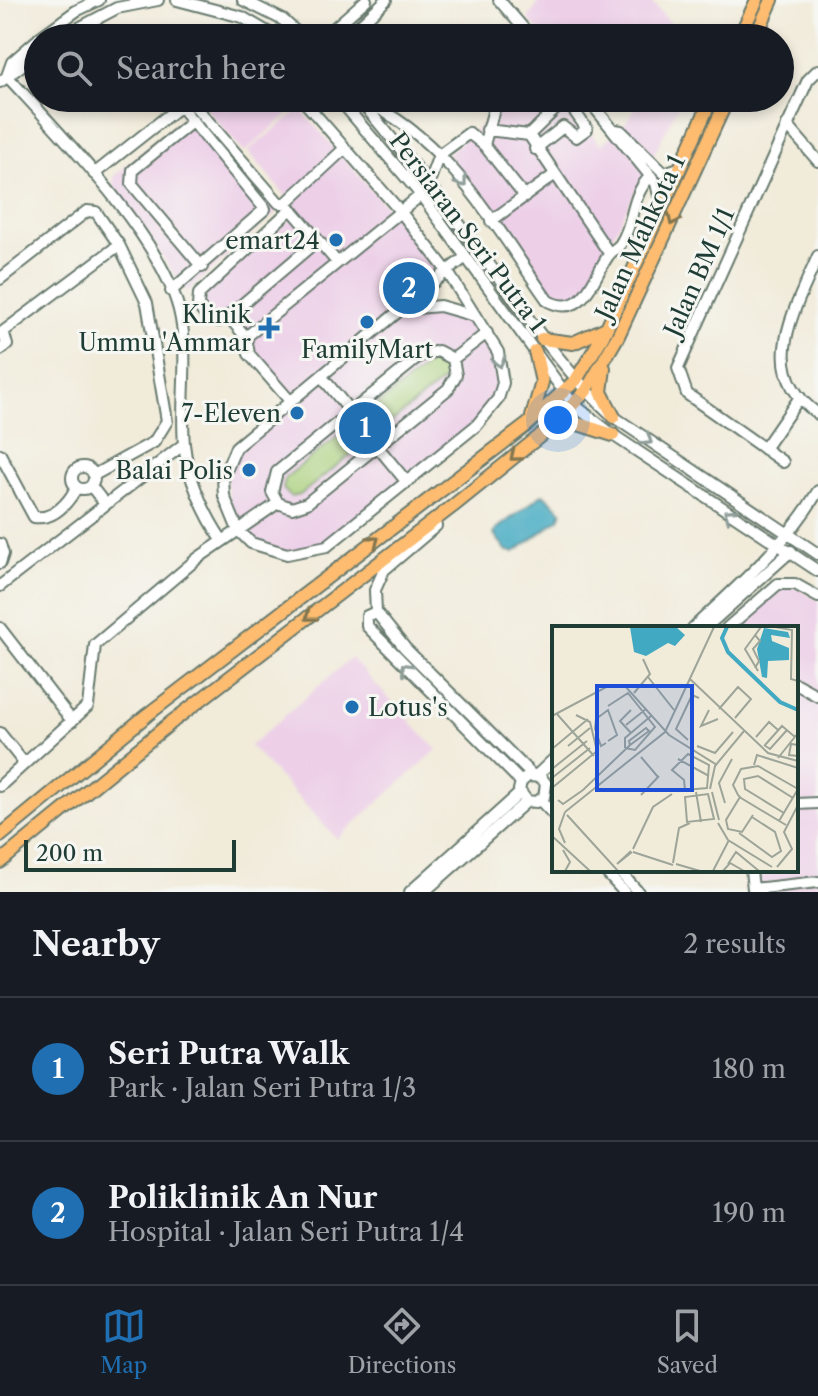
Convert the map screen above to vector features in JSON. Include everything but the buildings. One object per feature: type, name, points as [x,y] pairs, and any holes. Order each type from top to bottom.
[{"type":"main road","points":[[746,24],[757,0]]},
{"type":"main road","points":[[761,24],[772,0]]},
{"type":"main road","name":"Jalan Mahkota 1","points":[[0,836],[147,715],[528,424],[576,380],[607,327],[705,112]]},
{"type":"main road","name":"Jalan Mahkota 1","points":[[0,862],[173,721],[453,506],[550,428],[586,391],[609,354],[721,112]]},
{"type":"main road","points":[[542,339],[573,343],[607,327]]},
{"type":"main road","points":[[528,424],[537,407],[542,382],[535,351]]},
{"type":"main road","points":[[609,354],[601,392],[614,417]]},
{"type":"main road","points":[[550,428],[575,423],[613,435]]},
{"type":"street","points":[[58,24],[99,0]]},
{"type":"street","points":[[87,24],[117,8],[158,0]]},
{"type":"street","points":[[177,0],[242,17],[254,24]]},
{"type":"street","points":[[243,0],[287,24]]},
{"type":"street","points":[[338,24],[366,0]]},
{"type":"street","points":[[361,24],[386,0]]},
{"type":"street","points":[[499,0],[520,24]]},
{"type":"street","points":[[4,76],[24,54]]},
{"type":"street","points":[[4,76],[24,62]]},
{"type":"street","name":"Jalan BM 1/1","points":[[794,110],[808,80],[818,70]]},
{"type":"street","points":[[21,88],[24,71]]},
{"type":"street","points":[[4,76],[24,92]]},
{"type":"street","points":[[41,112],[94,174],[144,241],[171,291],[181,319],[184,444],[201,499],[222,540]]},
{"type":"street","points":[[94,174],[172,112]]},
{"type":"street","points":[[171,291],[264,213],[265,205],[193,121],[190,112]]},
{"type":"street","points":[[196,112],[279,203],[289,206],[336,261]]},
{"type":"street","points":[[313,112],[450,269],[487,333],[502,367],[498,399],[477,425],[346,533],[308,553],[267,551],[238,530],[224,496],[228,461],[249,434],[322,377],[402,309],[450,269],[466,257],[486,259]]},
{"type":"street","name":"Persiaran Seri Putra 1","points":[[350,112],[421,195],[573,404],[613,435],[818,572]]},
{"type":"street","name":"Persiaran Seri Putra 1","points":[[370,112],[429,182],[542,339],[586,391],[614,417],[818,554]]},
{"type":"street","points":[[384,112],[411,126],[439,155],[548,301],[558,306],[571,306],[586,297],[609,253],[620,245],[637,194],[651,176]]},
{"type":"street","points":[[484,145],[493,112]]},
{"type":"street","points":[[529,135],[552,112]]},
{"type":"street","points":[[535,149],[563,127],[576,137],[587,129],[575,112]]},
{"type":"street","points":[[599,112],[651,176],[659,189],[661,204]]},
{"type":"street","name":"Jalan BM 1/1","points":[[783,462],[687,394],[678,368],[793,112]]},
{"type":"street","points":[[193,121],[133,170],[130,177],[132,184],[202,267]]},
{"type":"street","points":[[787,125],[818,161]]},
{"type":"street","points":[[614,129],[621,131],[664,173],[679,168]]},
{"type":"street","points":[[487,130],[529,135]]},
{"type":"street","points":[[429,182],[439,155],[463,134],[474,135],[525,197]]},
{"type":"street","points":[[529,135],[535,149],[609,253]]},
{"type":"street","points":[[318,240],[219,321],[207,317],[198,306],[199,294],[344,149]]},
{"type":"street","points":[[246,337],[421,195],[419,170]]},
{"type":"street","points":[[491,221],[554,175]]},
{"type":"street","points":[[410,203],[411,183]]},
{"type":"street","points":[[0,279],[87,211],[96,212],[119,245],[147,303],[167,421],[154,442],[77,487],[59,510],[47,517],[34,517],[0,454]]},
{"type":"street","points":[[0,350],[7,345],[2,334],[119,245]]},
{"type":"street","points":[[450,269],[458,245]]},
{"type":"street","points":[[818,256],[785,337],[784,365],[800,397],[818,414]]},
{"type":"street","points":[[450,269],[475,270]]},
{"type":"street","points":[[402,309],[440,306],[476,316]]},
{"type":"street","points":[[228,316],[246,337],[249,354],[291,402]]},
{"type":"street","points":[[453,359],[487,333]]},
{"type":"street","points":[[438,351],[453,359],[456,375],[448,389],[307,503],[292,508],[278,503],[272,492],[277,472],[350,411],[420,356],[438,351]]},
{"type":"street","points":[[322,377],[350,411]]},
{"type":"street","points":[[764,449],[800,397]]},
{"type":"street","points":[[0,586],[184,444]]},
{"type":"street","points":[[377,446],[406,481]]},
{"type":"street","points":[[77,487],[72,477],[78,468],[89,469],[105,504]]},
{"type":"street","points":[[699,626],[764,562],[785,534],[797,526],[818,491]]},
{"type":"street","points":[[0,786],[89,702],[95,645],[222,540],[278,503]]},
{"type":"street","points":[[453,506],[440,522],[384,570],[375,590],[376,612],[405,648],[548,791]]},
{"type":"street","points":[[700,626],[789,554],[797,541],[797,526]]},
{"type":"street","points":[[751,529],[764,548],[764,562]]},
{"type":"street","points":[[0,544],[0,562]]},
{"type":"street","points":[[776,566],[789,565],[818,572]]},
{"type":"street","points":[[729,626],[778,584],[795,584],[818,597]]},
{"type":"street","points":[[376,612],[367,616],[367,626],[523,792]]},
{"type":"street","points":[[0,628],[72,721]]},
{"type":"street","points":[[798,685],[818,696]]},
{"type":"street","points":[[0,733],[24,763]]},
{"type":"street","points":[[424,892],[523,792],[534,775],[552,761]]},
{"type":"street","points":[[410,892],[523,792],[548,791]]},
{"type":"street","points":[[798,804],[818,803]]},
{"type":"street","points":[[606,872],[624,892]]},
{"type":"street","points":[[620,872],[638,892]]},
{"type":"street","points":[[751,872],[753,889],[818,882]]},
{"type":"shaded area","points":[[540,0],[650,0],[671,24],[532,24],[528,19]]},
{"type":"shaded area","points":[[189,112],[195,112],[277,212],[187,292],[114,188],[114,176]]},
{"type":"shaded area","points":[[209,112],[291,112],[244,152]]},
{"type":"shaded area","points":[[296,112],[303,112],[443,271],[400,307],[441,309],[474,320],[496,353],[499,381],[487,412],[325,544],[287,552],[252,541],[231,512],[226,478],[239,449],[295,402],[200,298],[299,212],[248,151]]},
{"type":"shaded area","points":[[496,112],[572,112],[601,145],[633,112],[675,112],[584,294],[571,302],[551,297],[446,155]]},
{"type":"shaded area","points":[[779,587],[794,587],[818,600],[818,892],[757,892],[755,872],[798,872],[798,626],[734,626]]},
{"type":"shaded area","name":"Lotus's","points":[[351,658],[437,750],[337,839],[250,746]]},
{"type":"green space","points":[[433,361],[442,361],[447,368],[445,379],[300,495],[291,497],[283,489],[285,478]]},
{"type":"water","points":[[543,494],[562,511],[559,519],[515,552],[507,551],[494,534],[497,529]]},
{"type":"place","name":"emart24","points":[[336,240]]},
{"type":"place","name":"Poliklinik An Nur","points":[[409,288]]},
{"type":"place","name":"FamilyMart","points":[[367,322]]},
{"type":"place","name":"Klinik Ummu 'Ammar","points":[[269,328]]},
{"type":"place","name":"7-Eleven","points":[[297,413]]},
{"type":"place","name":"Seri Putra Walk","points":[[365,428]]},
{"type":"place","name":"Balai Polis","points":[[249,470]]},
{"type":"place","name":"Lotus's","points":[[352,707]]}]
